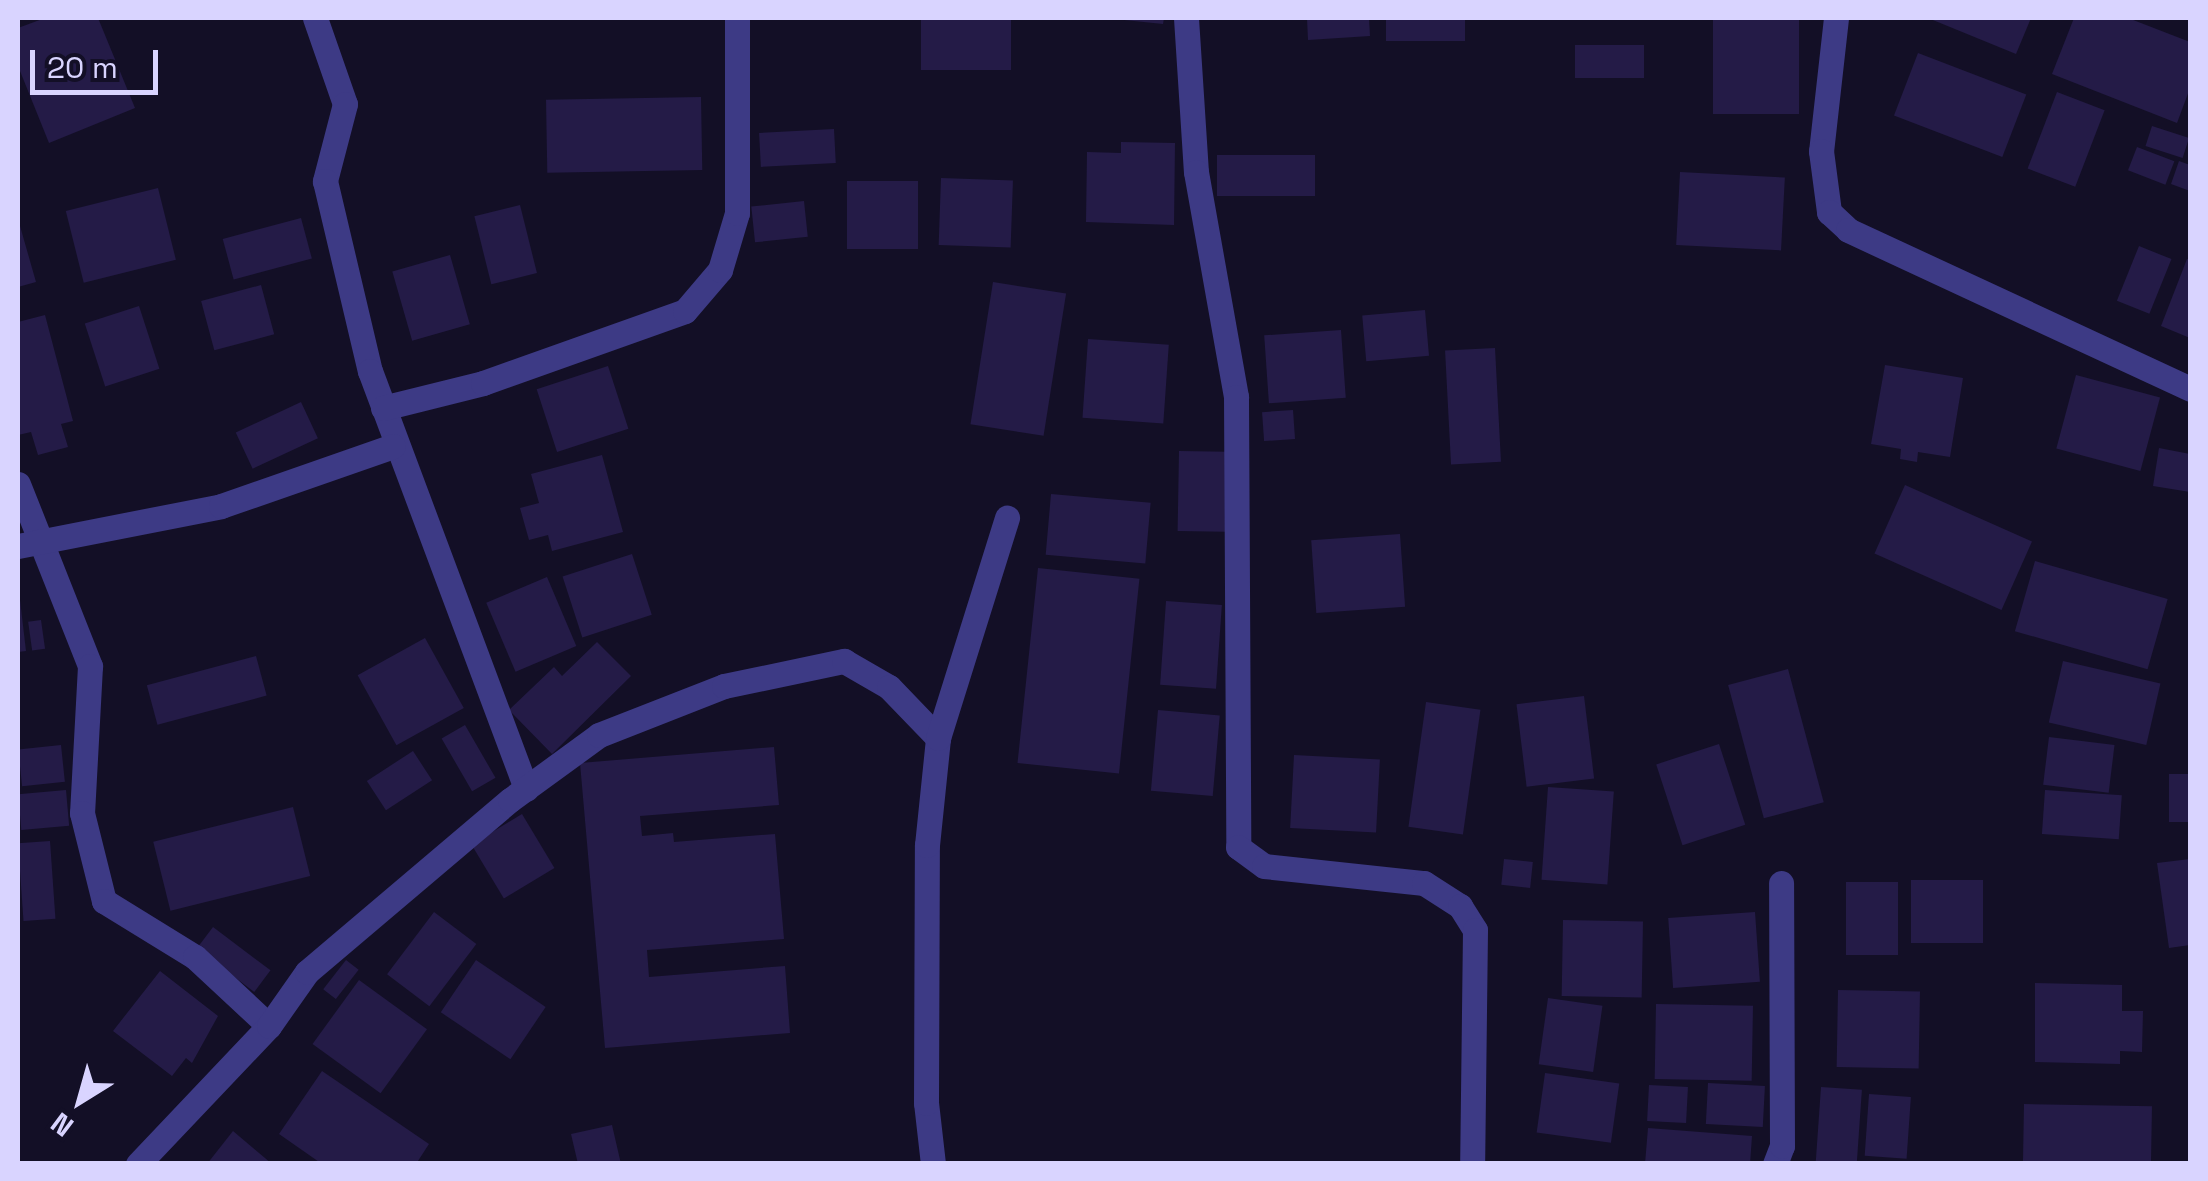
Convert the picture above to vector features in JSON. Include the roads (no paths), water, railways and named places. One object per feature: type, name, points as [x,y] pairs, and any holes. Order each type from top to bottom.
[{"type":"street","points":[[315,18],[345,104],[325,181],[393,446],[526,788]]},
{"type":"street","points":[[383,408],[500,378],[685,311],[720,270],[737,213],[737,18]]},
{"type":"street","points":[[1186,18],[1196,172],[1236,398],[1238,847],[1264,866],[1424,883],[1460,906],[1475,930],[1472,1164]]},
{"type":"street","points":[[1836,18],[1822,151],[1830,212],[1848,230],[2190,390]]},
{"type":"street","points":[[29,545],[221,506],[393,446]]},
{"type":"street","points":[[18,484],[29,545],[90,666],[82,813],[104,900],[195,956],[269,1026]]},
{"type":"street","points":[[934,1164],[926,1103],[926,845],[938,738],[1006,518]]},
{"type":"street","points":[[138,1164],[269,1026],[307,972],[526,788],[617,728],[724,686],[844,660],[890,688],[938,738]]},
{"type":"street","points":[[1775,1164],[1782,1146],[1781,884]]}]
